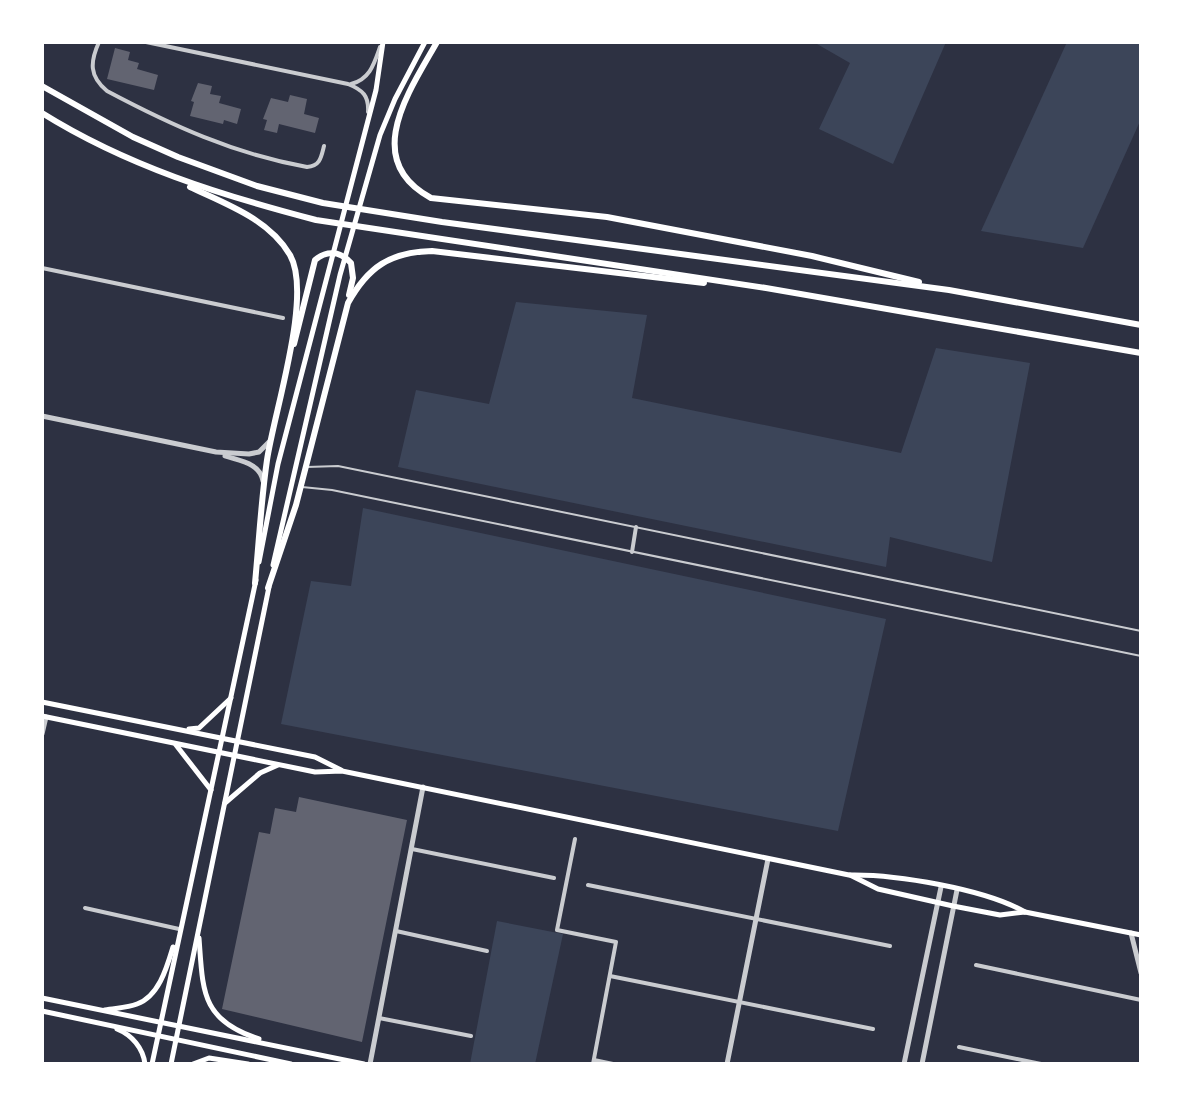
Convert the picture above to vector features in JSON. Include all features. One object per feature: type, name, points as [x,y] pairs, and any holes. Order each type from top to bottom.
[{"type":"highway","points":[[437,42],[402,107],[393,141],[397,161],[406,177],[417,190],[431,198],[607,217],[812,256],[949,290]]},
{"type":"highway","points":[[42,86],[133,137],[178,157],[257,186],[323,203],[442,222],[949,290],[1141,325]]},
{"type":"highway","points":[[42,113],[79,136],[244,213],[279,239],[298,273],[299,294],[282,391]]},
{"type":"highway","points":[[165,176],[252,204],[316,220],[766,288],[1141,353]]},
{"type":"highway","points":[[348,303],[359,283],[371,270],[409,252],[463,254],[634,277],[766,288]]},
{"type":"highway","points":[[255,583],[272,437],[315,260],[322,255],[338,254],[351,263],[353,278],[348,303],[301,487],[268,588]]},
{"type":"main road","points":[[152,1064],[232,697],[278,464],[376,90],[383,42]]},
{"type":"main road","points":[[171,1064],[288,490],[340,275],[380,135],[425,42]]},
{"type":"main road","points":[[182,730],[199,728],[232,697]]},
{"type":"main road","points":[[42,702],[315,757],[342,771]]},
{"type":"main road","points":[[44,717],[315,772],[342,771],[849,875],[882,874],[1004,901],[1025,912],[1141,935]]},
{"type":"main road","points":[[175,744],[212,791]]},
{"type":"main road","points":[[224,804],[260,773],[280,764]]},
{"type":"main road","points":[[849,875],[878,889],[953,906],[1000,915],[1025,912]]},
{"type":"main road","points":[[103,1010],[138,1004],[152,993],[166,971],[182,919]]},
{"type":"main road","points":[[199,930],[208,1004],[220,1019],[238,1032],[283,1047]]},
{"type":"main road","points":[[42,998],[367,1064]]},
{"type":"main road","points":[[42,1011],[291,1064]]},
{"type":"main road","points":[[101,1022],[122,1031],[135,1042],[144,1056],[145,1064]]},
{"type":"main road","points":[[193,1064],[209,1058],[248,1064]]},
{"type":"street","points":[[99,42],[92,62],[92,73],[97,83],[197,136],[236,150],[307,167],[320,162],[324,146]]},
{"type":"street","points":[[146,42],[348,84],[364,92],[368,107],[367,122]]},
{"type":"street","points":[[348,84],[363,80],[369,73],[383,42]]},
{"type":"street","points":[[42,268],[283,318]]},
{"type":"street","points":[[42,416],[216,452],[259,452],[272,437]]},
{"type":"street","points":[[216,452],[256,467],[261,472],[264,492]]},
{"type":"street","points":[[632,552],[636,527]]},
{"type":"street","points":[[42,734],[44,717]]},
{"type":"street","points":[[367,1064],[379,1018],[423,787]]},
{"type":"street","points":[[575,839],[557,930],[616,942],[594,1062],[613,1064]]},
{"type":"street","points":[[412,849],[554,878]]},
{"type":"street","points":[[727,1064],[768,859]]},
{"type":"street","points":[[588,885],[890,946]]},
{"type":"street","points":[[904,1064],[941,887]]},
{"type":"street","points":[[922,1064],[957,890]]},
{"type":"street","points":[[85,908],[179,929]]},
{"type":"street","points":[[396,931],[487,951]]},
{"type":"street","points":[[1131,933],[1141,973]]},
{"type":"street","points":[[976,965],[1141,1000]]},
{"type":"street","points":[[610,976],[873,1029]]},
{"type":"street","points":[[379,1018],[471,1036]]},
{"type":"street","points":[[959,1047],[1041,1064]]},
{"type":"lane","points":[[306,467],[338,466],[1141,631]]},
{"type":"lane","points":[[301,487],[332,490],[1141,656]]},
{"type":"shaded area","points":[[818,42],[946,42],[893,164],[819,129],[850,63]]},
{"type":"shaded area","points":[[1067,42],[1141,42],[1141,119],[1083,248],[981,231]]},
{"type":"shaded area","points":[[516,302],[647,315],[632,398],[901,453],[936,348],[1030,363],[992,562],[890,537],[886,567],[398,467],[416,390],[489,404]]},
{"type":"shaded area","points":[[363,508],[886,619],[838,831],[281,724],[311,581],[351,586]]},
{"type":"shaded area","points":[[497,921],[563,934],[535,1064],[470,1064]]},
{"type":"building","points":[[115,48],[130,52],[128,60],[139,63],[137,69],[158,75],[154,90],[107,79]]},
{"type":"building","points":[[198,83],[212,86],[210,94],[221,96],[219,103],[241,109],[237,124],[190,116],[194,102],[191,101]]},
{"type":"building","points":[[290,95],[307,99],[304,114],[319,118],[315,133],[279,124],[277,133],[264,130],[267,120],[263,119],[271,98],[288,102]]},
{"type":"building","points":[[299,797],[407,820],[362,1042],[222,1009],[259,832],[270,834],[275,808],[296,812]]}]
